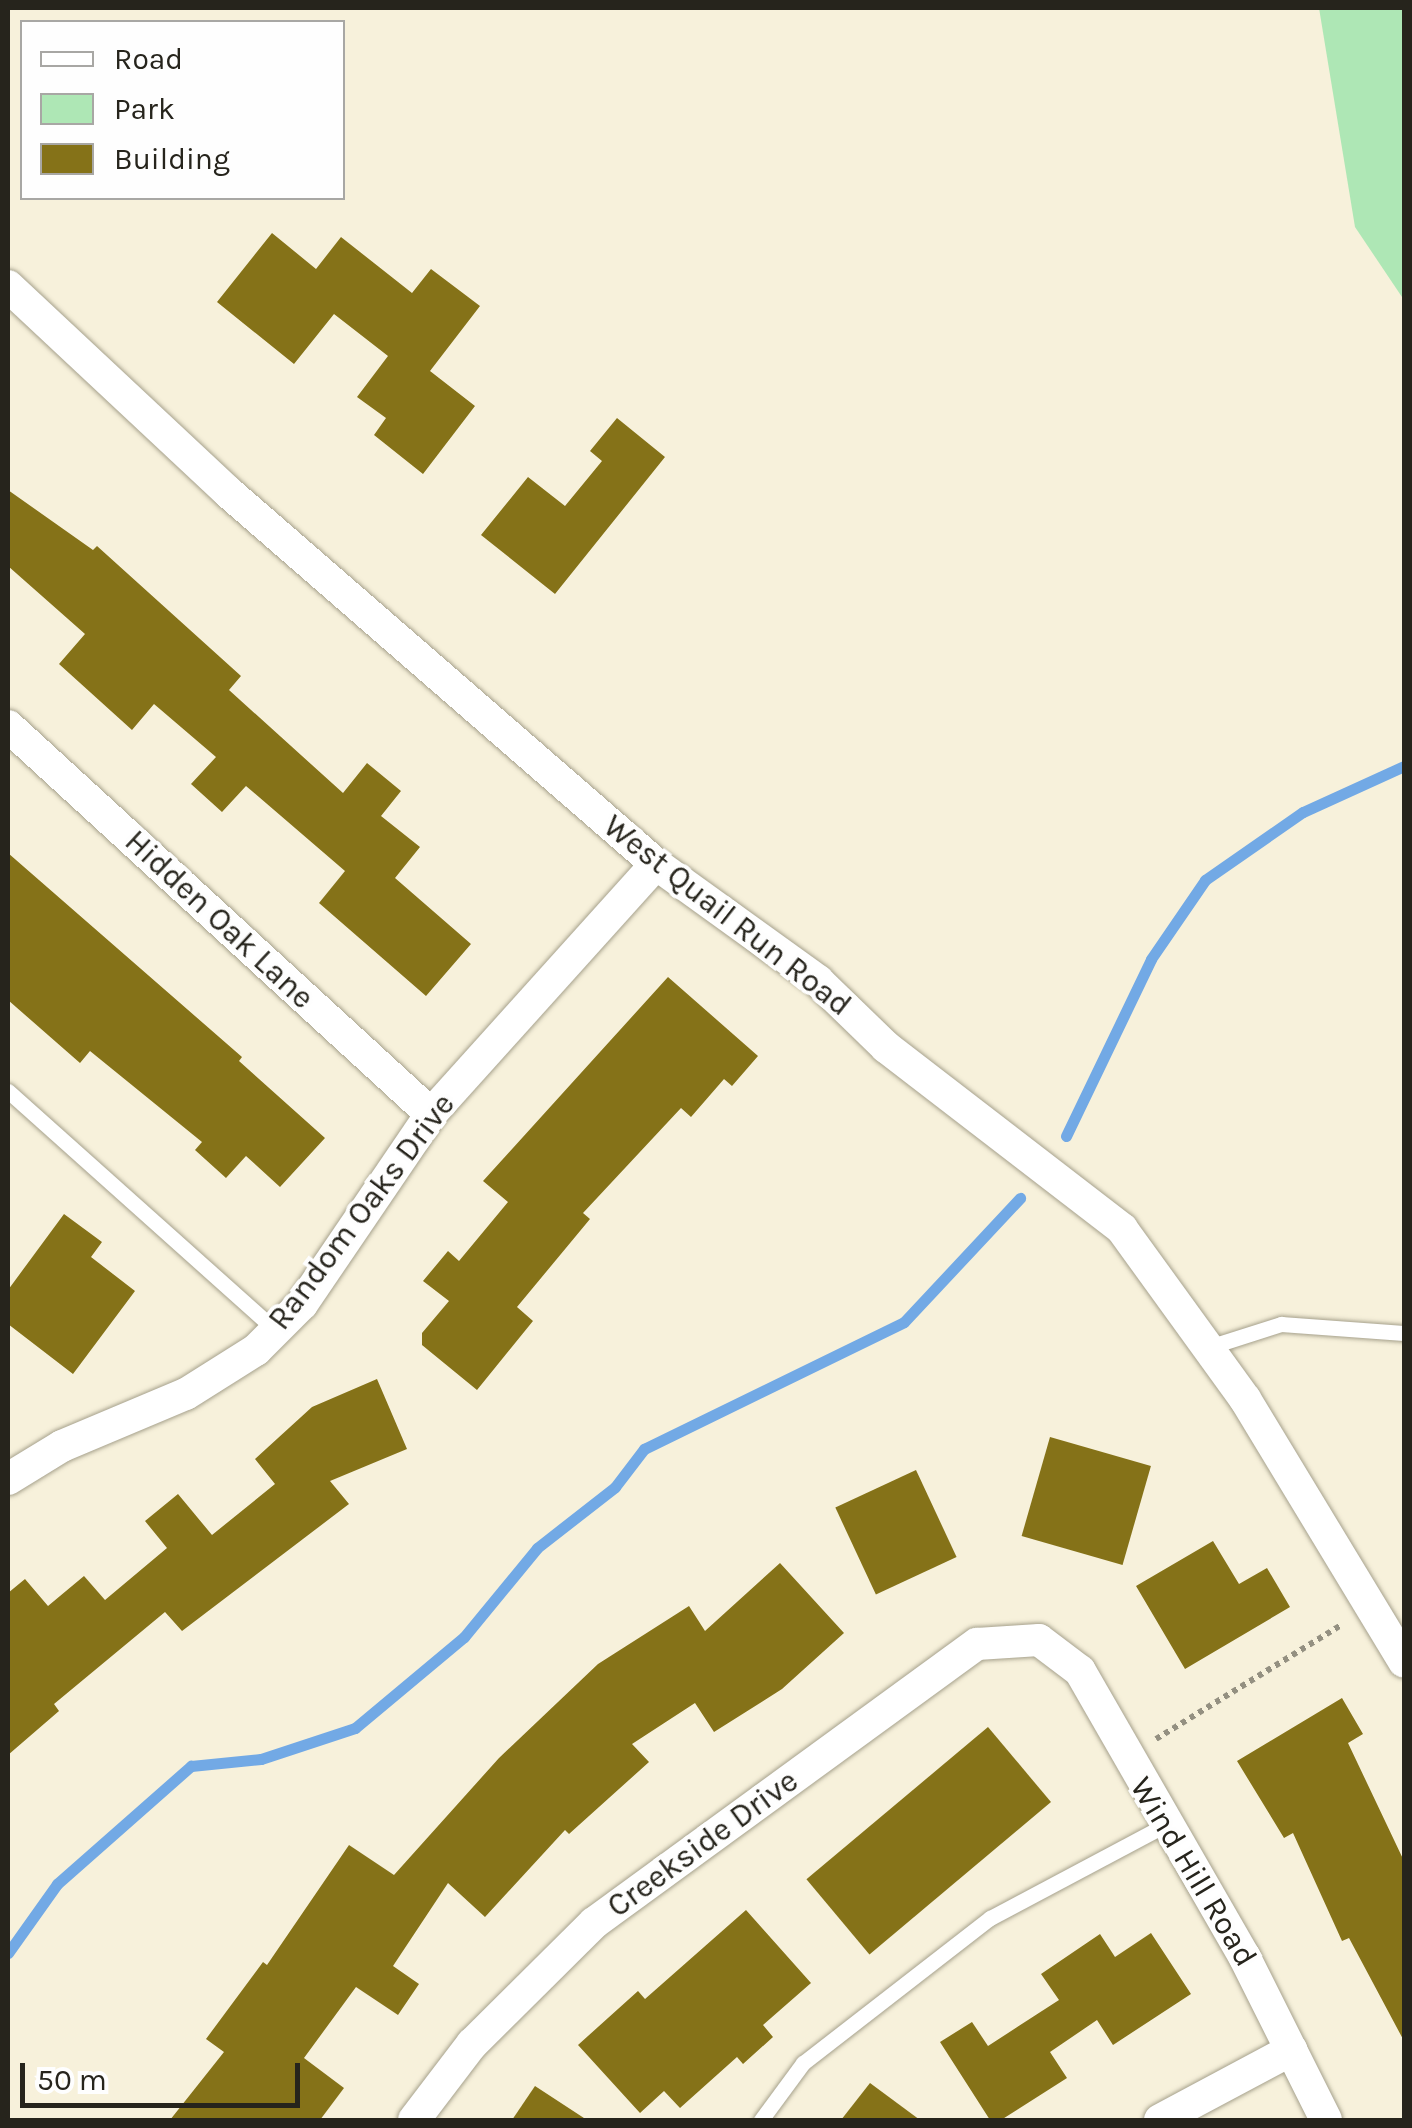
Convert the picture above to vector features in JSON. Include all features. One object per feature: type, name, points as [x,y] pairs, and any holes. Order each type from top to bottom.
[{"type":"street","name":"West Quail Run Road","points":[[8,286],[184,454],[656,864],[818,981],[886,1048],[1122,1229],[1209,1347],[1404,1662]]},
{"type":"street","name":"Hidden Oak Lane","points":[[9,731],[431,1114]]},
{"type":"street","name":"Random Oaks Drive","points":[[8,1480],[62,1446],[186,1394],[275,1330],[302,1304],[431,1114],[656,864]]},
{"type":"street","name":"Wind Hill Road","points":[[1039,1640],[1080,1671],[1326,2120]]},
{"type":"street","name":"Creekside Drive","points":[[414,2120],[472,2044],[594,1924],[977,1644],[1039,1640]]},
{"type":"street","points":[[1160,2120],[1291,2050]]},
{"type":"lane","points":[[8,1091],[275,1330]]},
{"type":"lane","points":[[1209,1347],[1282,1324],[1404,1333]]},
{"type":"lane","points":[[761,2120],[803,2063],[990,1918],[1165,1825]]},
{"type":"path","points":[[1126,1758],[1370,1607]]},
{"type":"green space","points":[[1319,8],[1404,8],[1404,300],[1355,227]]},
{"type":"building","points":[[272,233],[316,269],[341,237],[412,293],[431,269],[480,306],[430,371],[475,406],[423,474],[374,435],[386,418],[357,397],[388,356],[334,314],[294,364],[217,302]]},
{"type":"building","points":[[617,418],[665,457],[555,594],[481,535],[528,477],[565,506],[602,461],[590,451]]},
{"type":"building","points":[[8,490],[93,550],[97,546],[241,676],[229,690],[343,793],[367,763],[401,791],[381,816],[420,847],[395,878],[471,944],[426,996],[319,903],[345,871],[246,786],[222,812],[191,784],[216,757],[154,704],[132,730],[59,664],[85,634],[8,566]]},
{"type":"building","points":[[8,853],[242,1057],[239,1061],[325,1138],[280,1187],[246,1156],[226,1178],[195,1150],[202,1142],[90,1051],[80,1063],[8,1000]]},
{"type":"building","points":[[668,977],[758,1056],[732,1086],[724,1079],[691,1117],[681,1108],[583,1213],[590,1219],[517,1307],[533,1321],[477,1390],[422,1345],[422,1333],[449,1301],[423,1281],[448,1251],[459,1261],[508,1202],[483,1181]]},
{"type":"building","points":[[64,1214],[102,1242],[91,1257],[135,1291],[73,1374],[8,1324],[8,1290]]},
{"type":"building","points":[[377,1379],[407,1449],[330,1481],[349,1504],[182,1631],[165,1612],[54,1704],[59,1711],[8,1755],[8,1593],[25,1579],[48,1606],[84,1576],[105,1600],[167,1548],[145,1521],[178,1494],[212,1535],[275,1484],[255,1459],[312,1407]]},
{"type":"building","points":[[1050,1437],[1151,1466],[1123,1565],[1022,1536]]},
{"type":"building","points":[[916,1470],[957,1557],[876,1595],[835,1508]]},
{"type":"building","points":[[1213,1541],[1239,1584],[1267,1568],[1290,1607],[1185,1669],[1136,1586]]},
{"type":"building","points":[[780,1563],[844,1633],[782,1689],[714,1732],[695,1703],[632,1744],[649,1762],[569,1834],[565,1830],[485,1917],[448,1883],[393,1966],[419,1984],[398,2015],[356,1987],[304,2058],[344,2088],[320,2120],[170,2120],[224,2052],[206,2039],[263,1962],[267,1965],[349,1845],[394,1875],[499,1758],[598,1664],[689,1606],[705,1631]]},
{"type":"building","points":[[1342,1698],[1363,1734],[1348,1743],[1404,1861],[1404,2041],[1349,1938],[1342,1941],[1293,1833],[1284,1838],[1237,1761]]},
{"type":"building","points":[[988,1727],[1051,1802],[869,1954],[806,1879]]},
{"type":"building","points":[[746,1910],[811,1983],[763,2025],[773,2037],[743,2064],[737,2057],[680,2108],[664,2091],[640,2113],[578,2045],[638,1991],[645,1999]]},
{"type":"building","points":[[1151,1933],[1191,1994],[1113,2045],[1097,2020],[1050,2052],[1067,2078],[1001,2120],[990,2120],[940,2042],[972,2022],[988,2046],[1059,2000],[1041,1974],[1100,1934],[1115,1957]]},
{"type":"building","points":[[870,2083],[920,2120],[841,2120]]},
{"type":"building","points":[[535,2086],[587,2120],[512,2120]]},
{"type":"waterway","points":[[1066,1136],[1151,959],[1205,880],[1303,812],[1404,766]]},
{"type":"waterway","points":[[8,1953],[57,1884],[191,1766],[261,1759],[355,1728],[464,1637],[537,1548],[615,1487],[644,1449],[904,1322],[1020,1198]]}]
